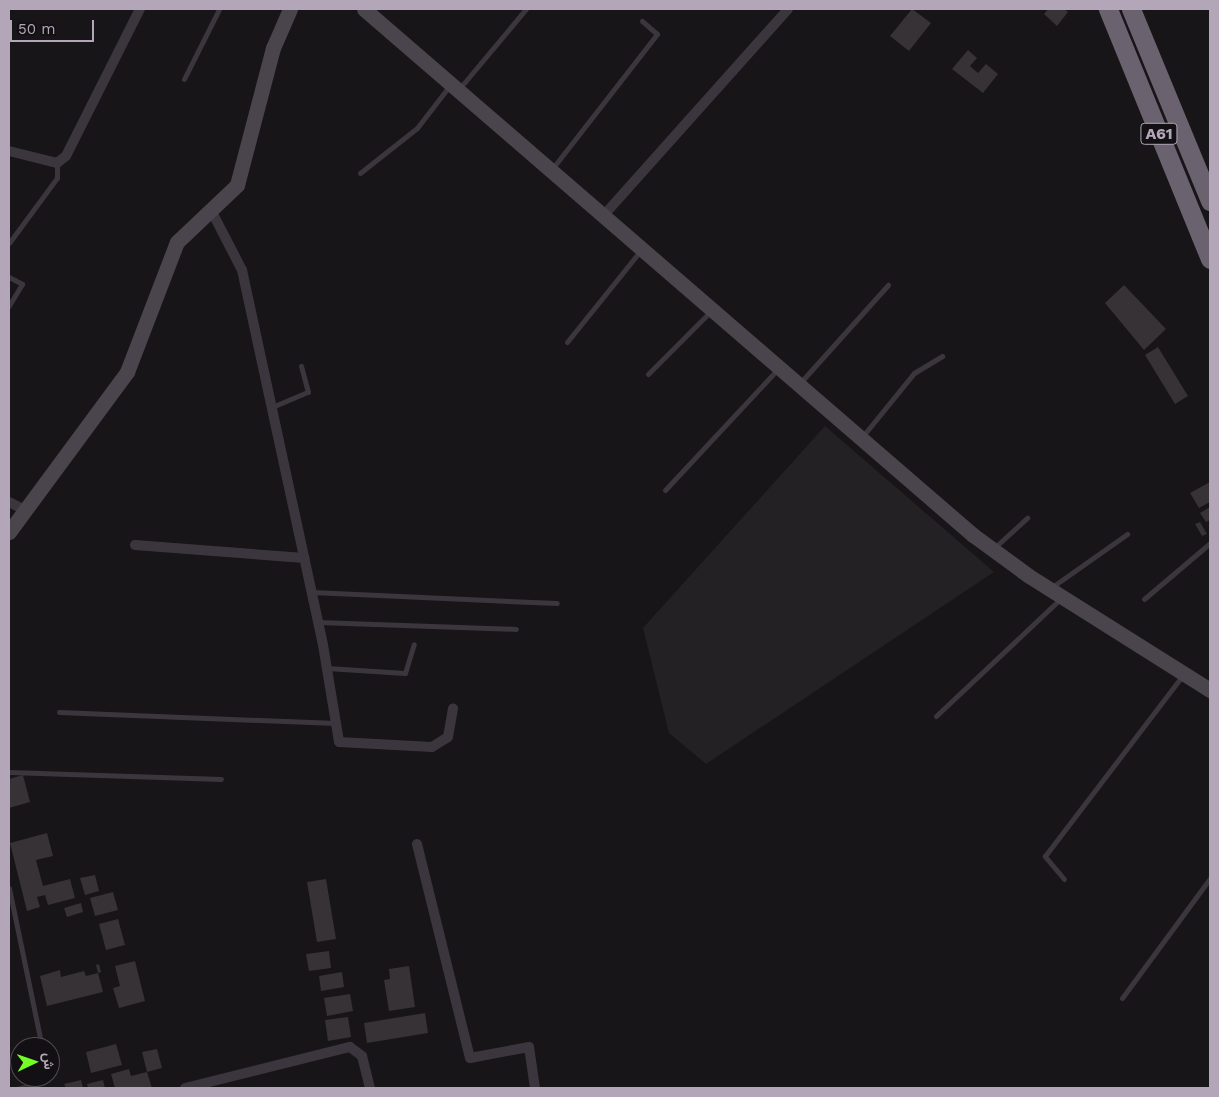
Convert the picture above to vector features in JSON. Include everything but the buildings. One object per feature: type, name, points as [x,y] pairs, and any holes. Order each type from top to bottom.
[{"type":"highway","name":"A61","points":[[1108,9],[1210,259]]},
{"type":"highway","name":"A61","points":[[1131,9],[1210,202]]},
{"type":"street","points":[[9,151],[57,164],[66,156],[140,9]]},
{"type":"street","points":[[9,532],[128,372],[177,242],[237,185],[246,162],[273,48],[290,9]]},
{"type":"street","points":[[364,9],[456,86],[993,550],[1049,589],[1210,690]]},
{"type":"street","points":[[604,215],[788,9]]},
{"type":"street","points":[[211,210],[242,270],[312,592],[339,742],[432,747],[448,737],[453,708]]},
{"type":"street","points":[[9,502],[25,510]]},
{"type":"street","points":[[135,545],[305,558]]},
{"type":"street","points":[[417,844],[470,1058],[529,1047],[535,1088]]},
{"type":"street","points":[[185,1088],[350,1047],[362,1056],[370,1088]]},
{"type":"lane","points":[[184,79],[219,9]]},
{"type":"lane","points":[[360,173],[417,128],[526,9]]},
{"type":"lane","points":[[552,169],[657,34],[642,21]]},
{"type":"lane","points":[[9,243],[10,235],[56,178],[57,164]]},
{"type":"lane","points":[[567,342],[642,248]]},
{"type":"lane","points":[[9,277],[22,284],[9,306]]},
{"type":"lane","points":[[799,383],[888,285]]},
{"type":"lane","points":[[648,374],[713,309]]},
{"type":"lane","points":[[862,438],[914,373],[942,356]]},
{"type":"lane","points":[[272,407],[308,392],[302,366]]},
{"type":"lane","points":[[665,490],[780,367]]},
{"type":"lane","points":[[993,550],[1027,518]]},
{"type":"lane","points":[[1049,589],[1127,534]]},
{"type":"lane","points":[[1144,599],[1210,542]]},
{"type":"lane","points":[[312,592],[557,603]]},
{"type":"lane","points":[[936,716],[1062,597]]},
{"type":"lane","points":[[318,622],[516,629]]},
{"type":"lane","points":[[327,668],[405,673],[414,644]]},
{"type":"lane","points":[[1064,879],[1045,856],[1184,673]]},
{"type":"lane","points":[[59,712],[336,723]]},
{"type":"lane","points":[[9,772],[221,779]]},
{"type":"lane","points":[[1122,998],[1210,878]]},
{"type":"lane","points":[[9,888],[40,1037]]},
{"type":"shaded area","points":[[825,426],[994,572],[706,764],[669,733],[643,628]]}]
